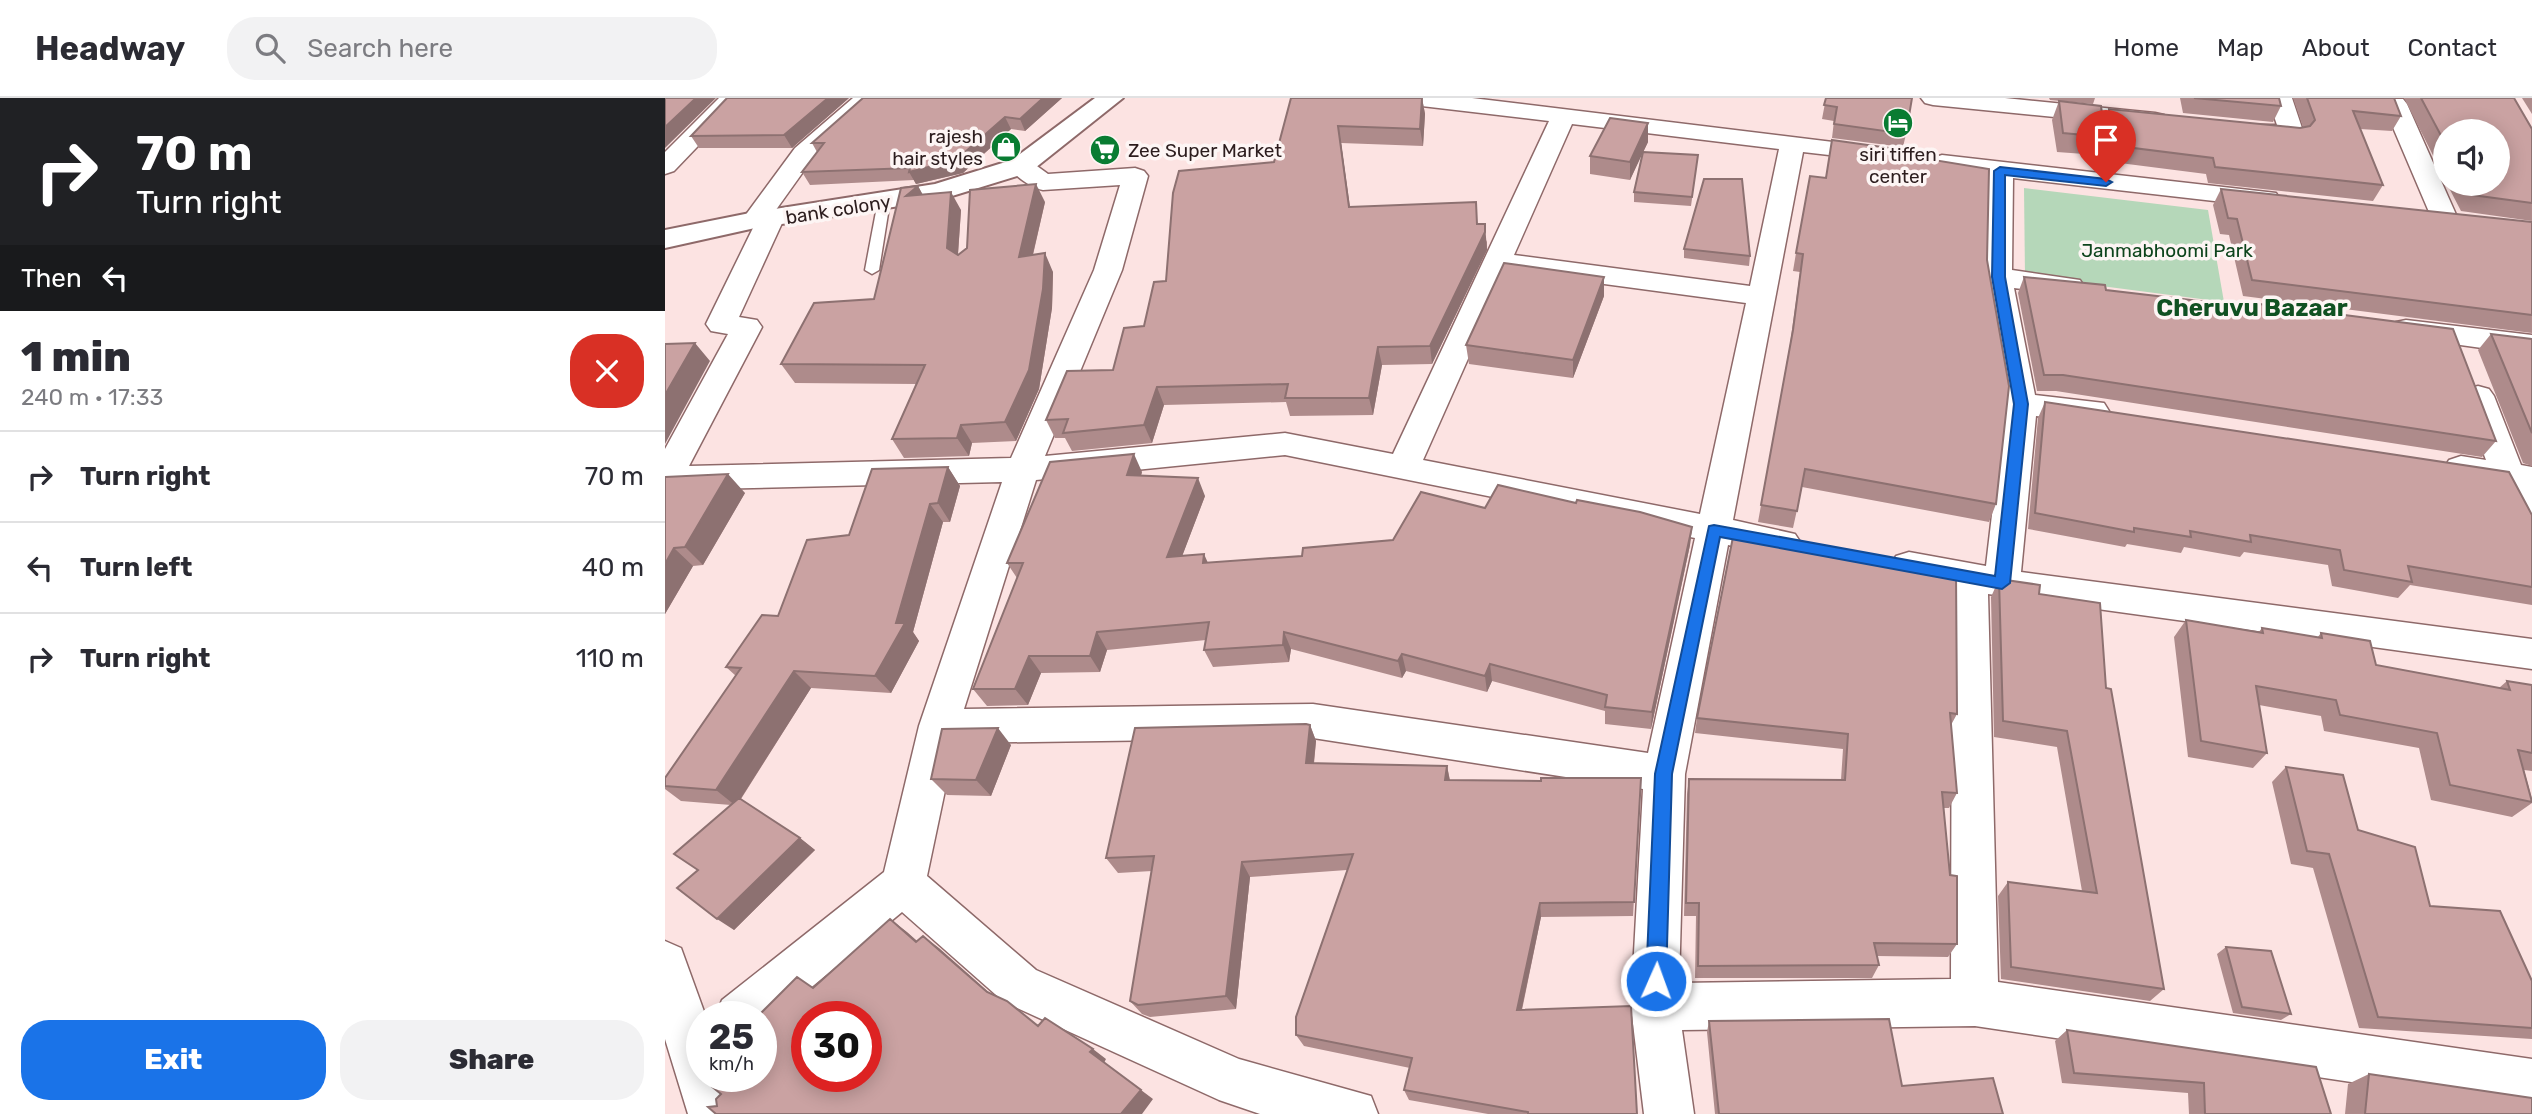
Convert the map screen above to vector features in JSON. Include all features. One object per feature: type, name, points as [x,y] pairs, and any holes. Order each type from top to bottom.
[{"type":"main road","points":[[1020,146],[1077,98]]},
{"type":"main road","name":"bank colony","points":[[665,239],[762,220],[971,188],[1020,146],[1111,98]]},
{"type":"street","points":[[665,166],[732,98]]},
{"type":"street","points":[[866,98],[804,153],[762,220],[721,324],[747,327],[666,478],[1023,470],[1285,444],[1822,550]]},
{"type":"street","points":[[1413,98],[1793,142],[2000,171],[2290,202]]},
{"type":"street","points":[[1933,98],[2104,106],[2184,123]]},
{"type":"street","points":[[2224,127],[2292,134],[2280,98]]},
{"type":"street","points":[[2395,104],[2446,219]]},
{"type":"street","points":[[1403,467],[1564,116]]},
{"type":"street","points":[[1669,1114],[1655,1007],[1664,774],[1793,142]]},
{"type":"street","points":[[759,1001],[903,884],[939,726],[1023,470],[1108,270],[1135,176],[1043,182],[1020,146]]},
{"type":"street","points":[[1975,1002],[1986,580],[2021,404],[1999,277],[2000,171]]},
{"type":"street","points":[[1497,261],[1762,296]]},
{"type":"street","points":[[1999,277],[2092,289]]},
{"type":"street","points":[[2374,325],[2463,357],[2532,345]]},
{"type":"street","points":[[2463,357],[2520,477],[2532,523]]},
{"type":"street","points":[[2021,404],[2056,405],[2125,416]]},
{"type":"street","points":[[2426,462],[2520,477]]},
{"type":"street","points":[[1876,560],[1986,580],[2532,654]]},
{"type":"street","points":[[939,726],[1313,721],[1664,774]]},
{"type":"street","points":[[903,884],[1020,986],[1236,1083],[1353,1114]]},
{"type":"street","points":[[665,964],[686,1019]]},
{"type":"street","points":[[1655,1007],[1975,1002],[2532,1084]]},
{"type":"street","points":[[708,1092],[713,1114]]},
{"type":"lane","points":[[872,270],[884,201]]},
{"type":"green space","name":"Janmabhoomi Park","points":[[2024,188],[2208,210],[2224,302],[2025,276]]},
{"type":"building","points":[[665,98],[696,98],[665,127]]},
{"type":"building","points":[[727,98],[828,98],[784,135],[691,136]]},
{"type":"building","points":[[863,98],[1043,98],[1020,119],[1005,117],[956,160],[909,172],[910,168],[802,172],[824,143],[812,143]]},
{"type":"building","points":[[1291,98],[1422,98],[1420,129],[1338,126],[1349,207],[1476,202],[1477,224],[1485,224],[1485,232],[1430,346],[1378,347],[1369,398],[1285,398],[1288,384],[1157,387],[1144,425],[1063,433],[1068,419],[1046,420],[1067,371],[1113,370],[1124,328],[1144,326],[1154,282],[1166,281],[1173,193],[1179,171],[1274,162]]},
{"type":"building","points":[[1826,98],[1912,98],[1906,134],[1834,124],[1837,107],[1824,105]]},
{"type":"building","points":[[2194,98],[2279,98],[2281,106]]},
{"type":"building","points":[[2307,98],[2394,98],[2401,116],[2353,111],[2383,185],[2215,167],[2213,158],[2110,145],[2109,109],[2300,128],[2310,126],[2315,120]]},
{"type":"building","points":[[2421,98],[2514,98],[2532,129],[2532,203],[2480,196],[2510,196],[2510,119],[2433,120]]},
{"type":"building","points":[[2059,101],[2101,106],[2105,137],[2063,133]]},
{"type":"building","points":[[1610,118],[1648,123],[1630,162],[1590,156]]},
{"type":"building","points":[[1832,140],[1904,150],[1903,155],[1989,169],[1987,260],[2009,386],[1996,504],[1805,469],[1797,511],[1761,505],[1793,330],[1803,254],[1796,253],[1810,176],[1826,178]]},
{"type":"building","points":[[1643,152],[1698,155],[1692,197],[1634,192]]},
{"type":"building","points":[[1704,179],[1742,179],[1750,256],[1684,249]]},
{"type":"building","points":[[1036,184],[1019,257],[1045,253],[1043,289],[1029,370],[1005,422],[961,425],[957,438],[892,439],[925,365],[781,364],[814,303],[874,299],[901,188],[918,186],[906,196],[951,192],[947,248],[958,255],[967,248],[970,190]]},
{"type":"building","points":[[2221,189],[2532,222],[2532,315],[2252,280],[2237,219],[2228,218]]},
{"type":"building","points":[[1504,263],[1604,277],[1573,360],[1466,345]]},
{"type":"building","points":[[2024,277],[2105,285],[2106,290],[2259,308],[2259,304],[2453,329],[2496,441],[2063,375],[2044,375]]},
{"type":"building","points":[[2491,334],[2532,339],[2532,433]]},
{"type":"building","points":[[695,343],[665,395],[665,344]]},
{"type":"building","points":[[2045,402],[2509,472],[2532,515],[2532,587],[2408,566],[2412,582],[2344,570],[2340,550],[2250,535],[2251,542],[2190,531],[2191,537],[2134,528],[2134,532],[2035,513]]},
{"type":"building","points":[[1134,454],[1127,475],[1198,478],[1167,557],[1204,554],[1203,563],[1302,556],[1303,548],[1393,540],[1421,492],[1485,508],[1498,485],[1576,503],[1577,500],[1640,512],[1692,527],[1652,712],[1605,707],[1607,695],[1490,664],[1485,676],[1402,654],[1398,661],[1284,632],[1283,645],[1204,650],[1209,622],[1097,632],[1090,656],[1029,656],[1015,689],[973,689],[1023,563],[1007,563],[1050,462]]},
{"type":"building","points":[[948,467],[938,503],[930,504],[896,623],[905,623],[875,676],[794,671],[716,790],[665,786],[665,778],[741,668],[726,667],[762,615],[778,616],[807,540],[849,535],[872,469]]},
{"type":"building","points":[[728,474],[685,547],[674,548],[665,564],[665,477]]},
{"type":"building","points":[[1734,532],[1956,573],[1957,714],[1950,713],[1957,793],[1942,792],[1950,875],[1957,876],[1957,944],[1874,943],[1879,965],[1698,966],[1699,903],[1686,903],[1689,779],[1845,780],[1848,734],[1697,718]]},
{"type":"building","points":[[1999,579],[2040,585],[2039,594],[2100,603],[2106,688],[2111,689],[2164,989],[2011,967],[2008,882],[2097,893],[2067,731],[2003,721]]},
{"type":"building","points":[[2186,620],[2263,633],[2262,628],[2322,638],[2321,633],[2370,641],[2376,665],[2510,690],[2507,681],[2532,685],[2532,753],[2518,750],[2532,802],[2450,785],[2437,733],[2340,715],[2336,700],[2256,686],[2267,753],[2201,741]]},
{"type":"building","points":[[1310,725],[1306,763],[1447,766],[1445,780],[1641,778],[1634,902],[1540,903],[1517,1010],[1631,1006],[1637,1114],[1528,1114],[1404,1090],[1412,1058],[1296,1035],[1296,1017],[1353,854],[1242,862],[1226,996],[1138,1005],[1130,1001],[1154,856],[1106,858],[1135,728]]},
{"type":"building","points":[[998,728],[976,780],[931,779],[942,729]]},
{"type":"building","points":[[2286,767],[2343,775],[2358,830],[2415,847],[2430,906],[2500,911],[2532,981],[2532,1028],[2378,1017],[2329,854],[2307,851]]},
{"type":"building","points":[[739,798],[800,838],[717,919],[677,888],[698,870],[674,854]]},
{"type":"building","points":[[890,919],[916,942],[923,936],[987,992],[1007,1001],[1038,1026],[1045,1018],[1093,1049],[1090,1052],[1141,1090],[1121,1114],[716,1114],[708,1107],[717,1106],[716,1099],[721,1094],[718,1092],[777,1092],[777,1001],[773,1001],[797,977],[813,988]]},
{"type":"building","points":[[2226,947],[2271,951],[2291,1014],[2242,1007]]},
{"type":"building","points":[[1889,1019],[1902,1086],[1993,1078],[2003,1114],[1719,1114],[1709,1021]]},
{"type":"building","points":[[2067,1030],[2316,1067],[2331,1114],[2205,1114],[2204,1083],[2074,1073]]},
{"type":"building","points":[[2369,1074],[2532,1098],[2532,1114],[2365,1114]]},
{"type":"place","name":"siri tiffen center","points":[[1898,123]]},
{"type":"place","name":"rajesh hair styles","points":[[1006,147]]},
{"type":"place","name":"Zee Super Market","points":[[1105,150]]},
{"type":"district","name":"Cheruvu Bazaar","points":[[2252,308]]},
{"type":"route","points":[[1656,981],[1664,774],[1714,530],[2002,583],[2021,404],[1999,277],[2000,171],[2106,182]]}]
